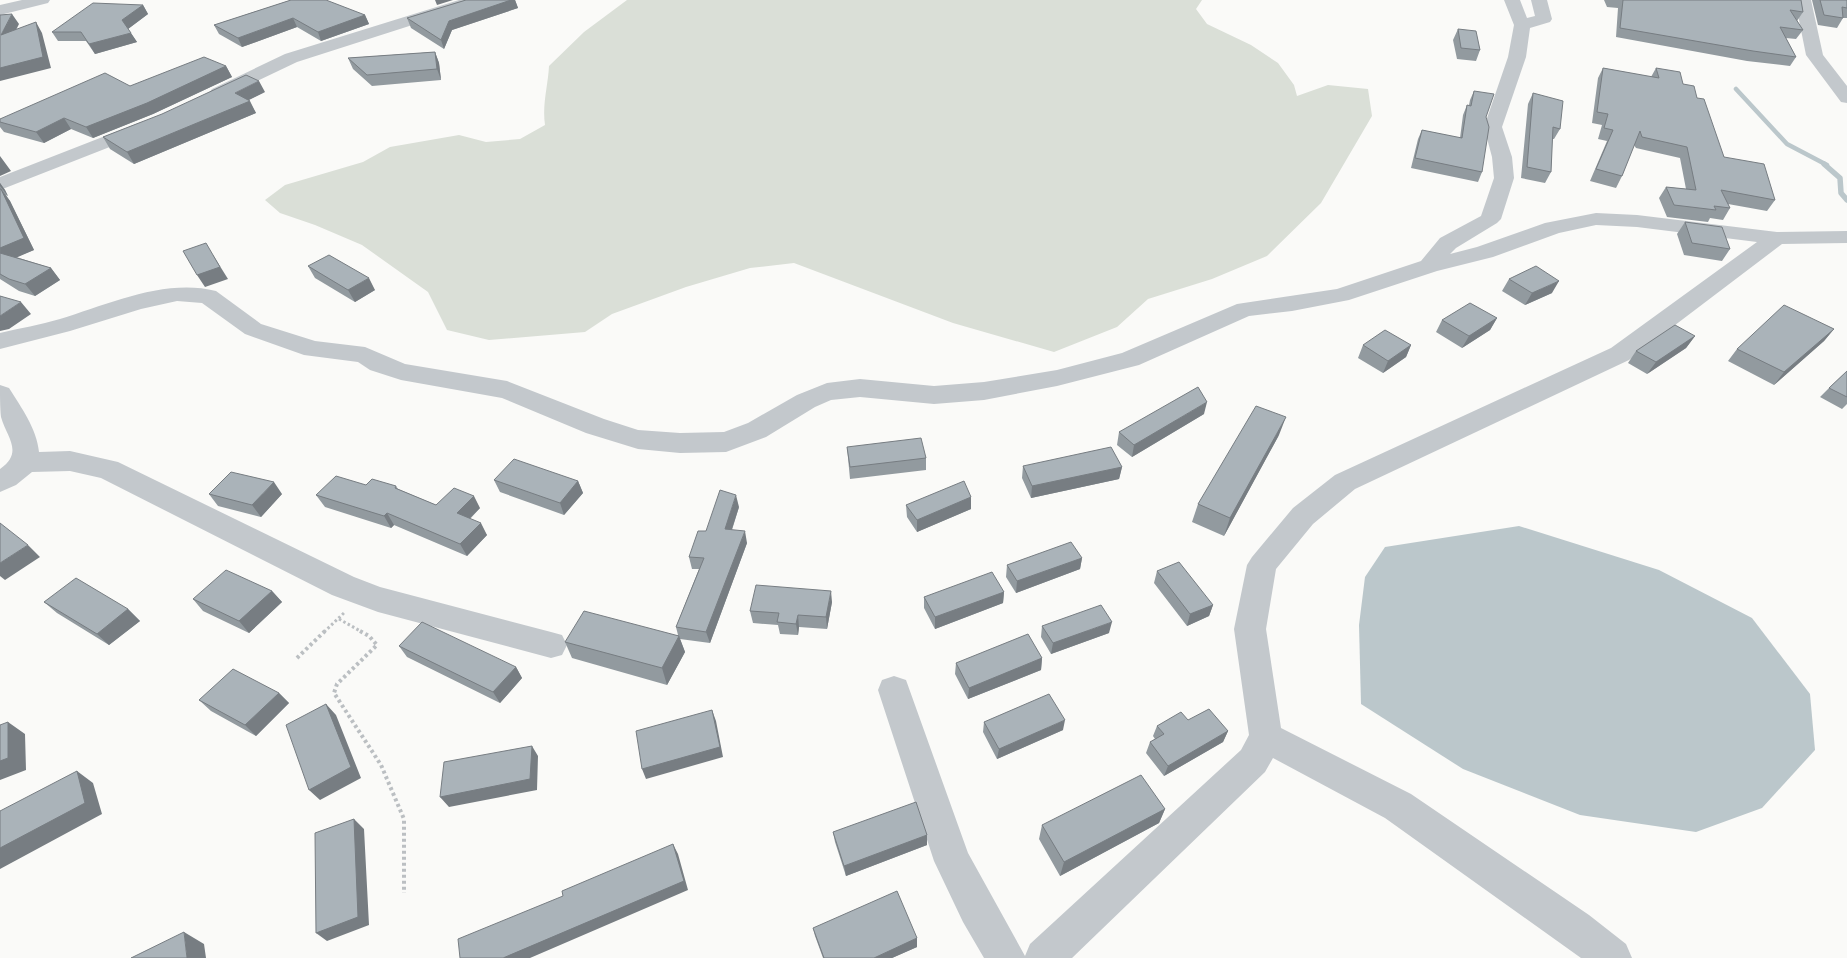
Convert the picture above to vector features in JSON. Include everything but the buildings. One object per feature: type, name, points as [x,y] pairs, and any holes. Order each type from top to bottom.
[{"type":"street","points":[[0,10],[42,0]]},
{"type":"street","points":[[203,100],[291,58],[475,0]]},
{"type":"street","points":[[1429,266],[1448,243],[1490,219],[1504,178],[1502,157],[1494,127],[1518,57],[1522,24],[1512,0]]},
{"type":"street","points":[[1522,24],[1544,19],[1539,0]]},
{"type":"street","points":[[1803,0],[1815,55],[1847,98]]},
{"type":"street","points":[[0,184],[161,120]]},
{"type":"street","points":[[0,341],[62,326],[136,302],[177,294],[208,296],[253,329],[313,349],[345,351],[365,356],[379,364],[401,372],[507,390],[595,426],[638,439],[680,443],[726,442],[757,430],[806,401],[827,392],[860,388],[934,395],[984,391],[1057,378],[1130,359],[1245,309],[1292,304],[1341,295],[1429,266],[1484,252],[1553,228],[1596,219],[1637,221],[1777,238],[1847,237]]},
{"type":"street","points":[[1044,958],[1253,761],[1266,737],[1250,629],[1262,565],[1303,516],[1345,482],[1620,354],[1777,238]]},
{"type":"street","points":[[0,394],[17,422],[26,454],[24,462],[0,482]]},
{"type":"street","points":[[24,462],[70,461],[108,469],[250,541],[378,599],[550,645]]},
{"type":"street","points":[[894,690],[952,861],[976,909],[1006,958]]},
{"type":"street","points":[[1266,737],[1398,806],[1575,929],[1612,958]]},
{"type":"path","points":[[297,658],[339,619],[361,592]]},
{"type":"path","points":[[339,619],[368,636],[377,645],[337,684],[334,693],[381,765],[404,820],[404,892]]},
{"type":"shaded area","points":[[627,0],[1202,0],[1196,9],[1207,24],[1251,45],[1278,63],[1294,85],[1297,96],[1328,85],[1368,89],[1372,116],[1321,203],[1267,256],[1212,279],[1148,299],[1117,327],[1054,352],[953,323],[794,263],[750,268],[686,287],[612,314],[585,332],[489,340],[447,330],[428,292],[362,245],[315,225],[280,213],[265,200],[285,185],[363,162],[390,147],[459,135],[486,142],[520,139],[545,125],[549,66],[584,32]]},
{"type":"shaded area","points":[[1519,526],[1659,570],[1752,618],[1810,694],[1815,750],[1762,808],[1696,832],[1580,815],[1463,769],[1361,704],[1359,625],[1365,577],[1385,547]]},
{"type":"waterway","points":[[1736,89],[1787,144],[1827,165]]},
{"type":"waterway","points":[[1824,164],[1840,178],[1841,193],[1847,200]]}]
